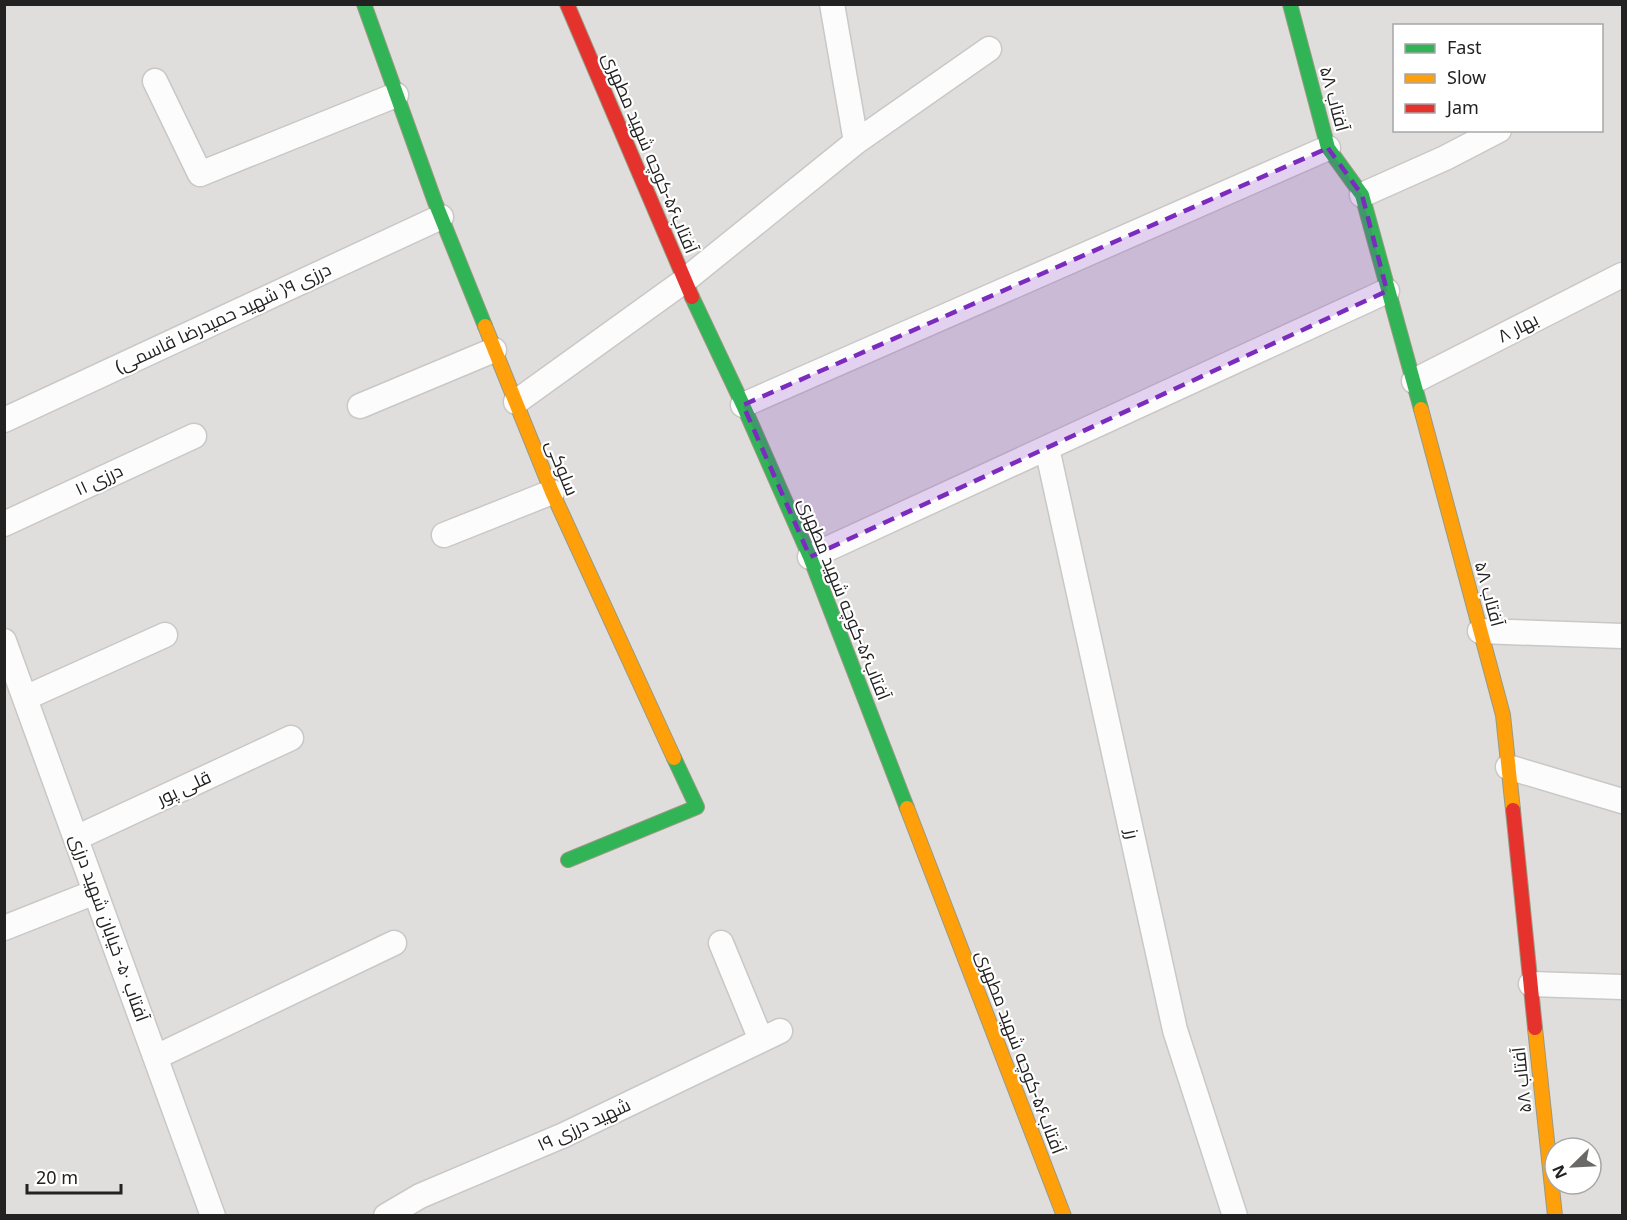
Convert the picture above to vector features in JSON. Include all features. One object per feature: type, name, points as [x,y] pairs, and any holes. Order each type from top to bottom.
[{"type":"street","name":"سلوکی","points":[[364,4],[441,217],[552,492],[696,807],[568,860]]},
{"type":"street","name":"آفتاب۵۶-كوچه شهيد مطهری","points":[[567,4],[684,280],[743,405],[810,557],[1064,1215]]},
{"type":"street","points":[[832,4],[856,142]]},
{"type":"street","name":"آفتاب ۵۸","points":[[1290,4],[1328,148],[1362,195],[1503,715],[1555,1215]]},
{"type":"street","points":[[516,402],[684,280],[856,142],[989,49]]},
{"type":"street","points":[[155,81],[200,174],[396,95]]},
{"type":"street","points":[[1362,195],[1445,158],[1495,132]]},
{"type":"street","points":[[743,405],[1328,148]]},
{"type":"street","name":"درزی ۹( شهید حمیدرضا قاسمی)","points":[[4,420],[441,217]]},
{"type":"street","name":"بهار ۸","points":[[1414,381],[1623,275]]},
{"type":"street","points":[[810,557],[1387,291]]},
{"type":"street","points":[[360,406],[494,350]]},
{"type":"street","name":"درزی ۱۱","points":[[4,524],[194,436]]},
{"type":"street","name":"رز","points":[[1047,448],[1175,1030],[1235,1215]]},
{"type":"street","points":[[444,535],[552,492]]},
{"type":"street","points":[[1480,631],[1623,636]]},
{"type":"street","points":[[25,698],[165,635]]},
{"type":"street","name":"آفتاب ۵۰- خیابان شهید درزی","points":[[4,641],[213,1215]]},
{"type":"street","name":"قلی پور","points":[[76,838],[291,738]]},
{"type":"street","points":[[1508,767],[1623,801]]},
{"type":"street","points":[[4,928],[96,892]]},
{"type":"street","points":[[156,1057],[394,943]]},
{"type":"street","name":"شهید درزی ۱۹","points":[[386,1215],[420,1196],[564,1135],[771,1036],[721,943]]},
{"type":"street","points":[[1530,984],[1623,987]]},
{"type":"highlighted area","points":[[1328,148],[1362,195],[1387,291],[810,557],[743,405]]},
{"type":"shaded area","points":[[5,5],[1622,5],[1622,1215],[5,1215]]},
{"type":"traffic: fast","points":[[364,4],[435,202],[485,326]]},
{"type":"traffic: fast","points":[[1290,4],[1328,148],[1362,195],[1421,409]]},
{"type":"traffic: fast","points":[[692,297],[743,405],[810,557],[907,808]]},
{"type":"traffic: fast","points":[[568,860],[697,807],[674,758]]},
{"type":"traffic: slow","points":[[485,326],[552,492],[674,758]]},
{"type":"traffic: slow","points":[[1421,409],[1503,715],[1513,810]]},
{"type":"traffic: slow","points":[[907,808],[1064,1216]]},
{"type":"traffic: slow","points":[[1535,1028],[1555,1216]]},
{"type":"traffic: jam","points":[[567,4],[692,297]]},
{"type":"traffic: jam","points":[[1513,810],[1535,1028]]}]
